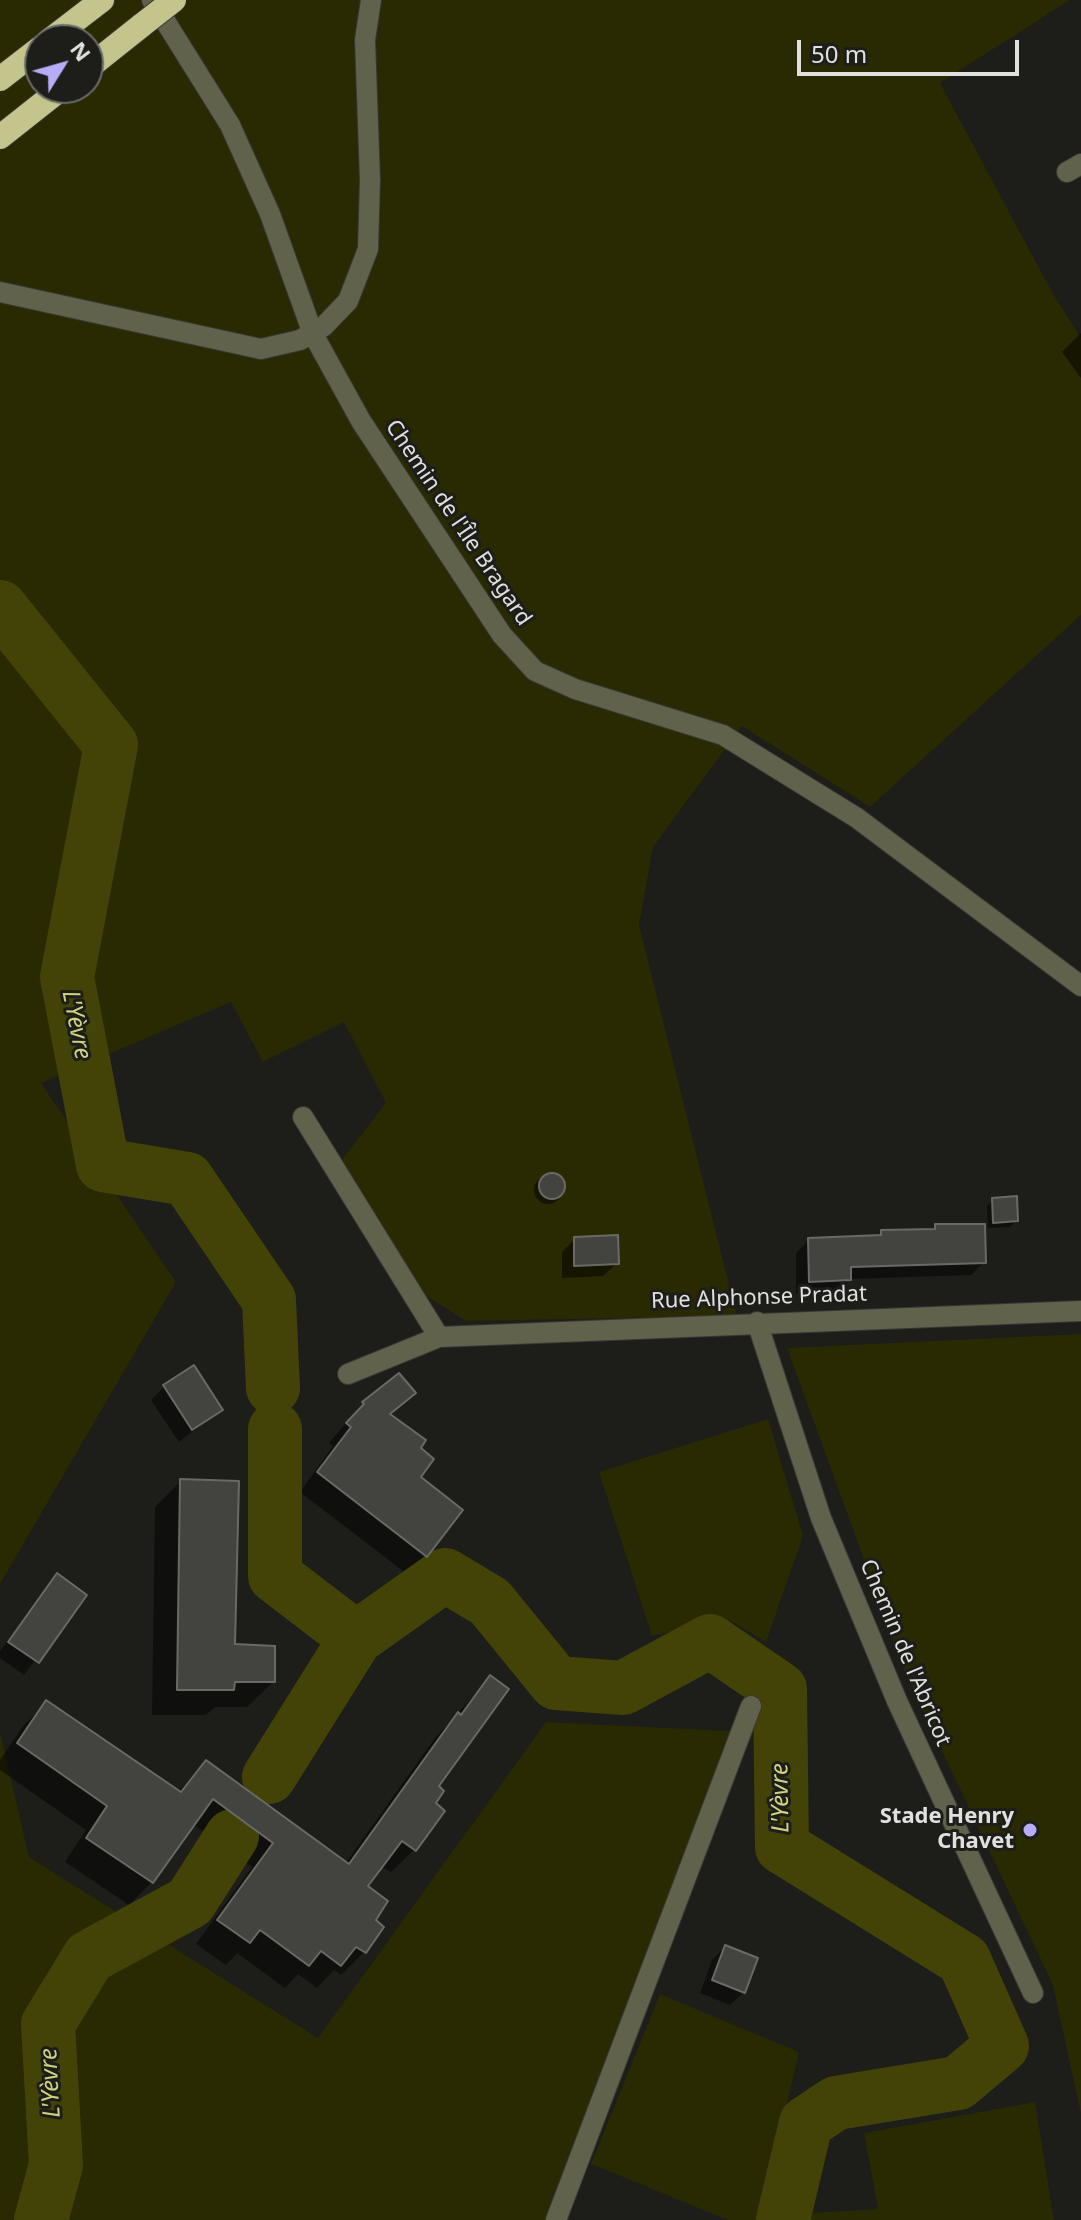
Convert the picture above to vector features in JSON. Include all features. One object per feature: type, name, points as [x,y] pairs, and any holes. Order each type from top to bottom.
[{"type":"highway","points":[[71,24],[102,0]]},
{"type":"highway","points":[[104,55],[174,0]]},
{"type":"highway","points":[[0,79],[24,60]]},
{"type":"highway","points":[[0,137],[42,104]]},
{"type":"street","name":"Chemin de l'Île Bragard","points":[[152,0],[230,125],[270,214],[313,334],[361,421],[502,635],[535,671],[575,689],[723,735],[857,818],[1081,986]]},
{"type":"street","points":[[0,292],[261,349],[313,334],[348,301],[368,249],[370,180],[365,40],[371,0]]},
{"type":"street","points":[[303,1117],[439,1337]]},
{"type":"street","name":"Rue Alphonse Pradat","points":[[348,1374],[439,1337],[1081,1311]]},
{"type":"street","name":"Chemin de l'Abricot","points":[[757,1322],[821,1518],[897,1701],[1033,1993]]},
{"type":"street","points":[[556,2220],[751,1706]]},
{"type":"shaded area","points":[[0,0],[1070,0],[940,83],[1053,294],[1081,338],[1081,615],[870,807],[742,726],[653,847],[639,925],[737,1316],[466,1321],[412,1287],[340,1162],[386,1103],[344,1022],[263,1062],[231,1002],[41,1083],[176,1282],[0,1584]]},
{"type":"shaded area","name":"Stade Henry Chavet","points":[[1081,1334],[1081,2114],[1053,1985],[906,1675],[787,1348]]},
{"type":"shaded area","points":[[768,1419],[803,1536],[766,1642],[729,1620],[652,1636],[599,1472]]},
{"type":"shaded area","points":[[546,1722],[749,1732],[560,2220],[0,2220],[0,1732],[29,1857],[318,2038]]},
{"type":"shaded area","points":[[660,1994],[799,2052],[760,2220],[728,2220],[591,2164]]},
{"type":"shaded area","points":[[1035,2102],[1054,2220],[810,2220],[809,2213],[878,2209],[864,2133]]},
{"type":"building","points":[[552,1173],[561,1177],[565,1186],[561,1195],[552,1199],[543,1195],[539,1186],[543,1177]]},
{"type":"building","points":[[1017,1196],[1018,1221],[993,1223],[992,1198]]},
{"type":"building","points":[[935,1224],[985,1224],[986,1263],[851,1267],[851,1280],[809,1282],[808,1238],[881,1235],[881,1230],[935,1229]]},
{"type":"building","points":[[618,1235],[619,1264],[574,1266],[574,1237]]},
{"type":"building","points":[[194,1365],[223,1410],[192,1430],[163,1385]]},
{"type":"building","points":[[399,1373],[416,1393],[390,1414],[426,1440],[421,1448],[434,1459],[421,1477],[463,1510],[427,1557],[317,1472],[351,1427],[346,1423],[364,1404],[362,1402]]},
{"type":"building","points":[[180,1479],[239,1481],[235,1644],[275,1646],[275,1682],[235,1682],[234,1690],[177,1690]]},
{"type":"building","points":[[57,1573],[87,1595],[39,1663],[8,1642]]},
{"type":"building","points":[[490,1675],[509,1689],[439,1786],[444,1791],[436,1803],[445,1811],[416,1851],[402,1841],[368,1886],[388,1901],[376,1920],[384,1927],[366,1953],[356,1947],[341,1966],[321,1951],[309,1966],[260,1930],[250,1943],[217,1920],[273,1843],[213,1799],[153,1883],[86,1838],[107,1806],[17,1743],[46,1700],[181,1792],[206,1760],[349,1864],[458,1712],[461,1715]]},
{"type":"building","points":[[725,1945],[758,1958],[745,1993],[712,1980]]},
{"type":"waterway","name":"L'Yèvre","points":[[0,607],[111,745],[67,977],[103,1165],[187,1179],[269,1300],[273,1388]]},
{"type":"waterway","name":"L'Yèvre","points":[[275,1429],[275,1576],[356,1638]]},
{"type":"waterway","name":"L'Yèvre","points":[[269,1777],[356,1638],[445,1575],[490,1602],[556,1683],[623,1688],[710,1641],[780,1689],[782,1847],[964,1960],[1002,2046],[958,2083],[836,2103],[806,2123],[783,2220]]},
{"type":"waterway","name":"L'Yèvre","points":[[41,2220],[56,2165],[48,2024],[89,1957],[190,1902],[232,1836]]},
{"type":"place","name":"Stade Henry Chavet","points":[[1030,1830]]}]
